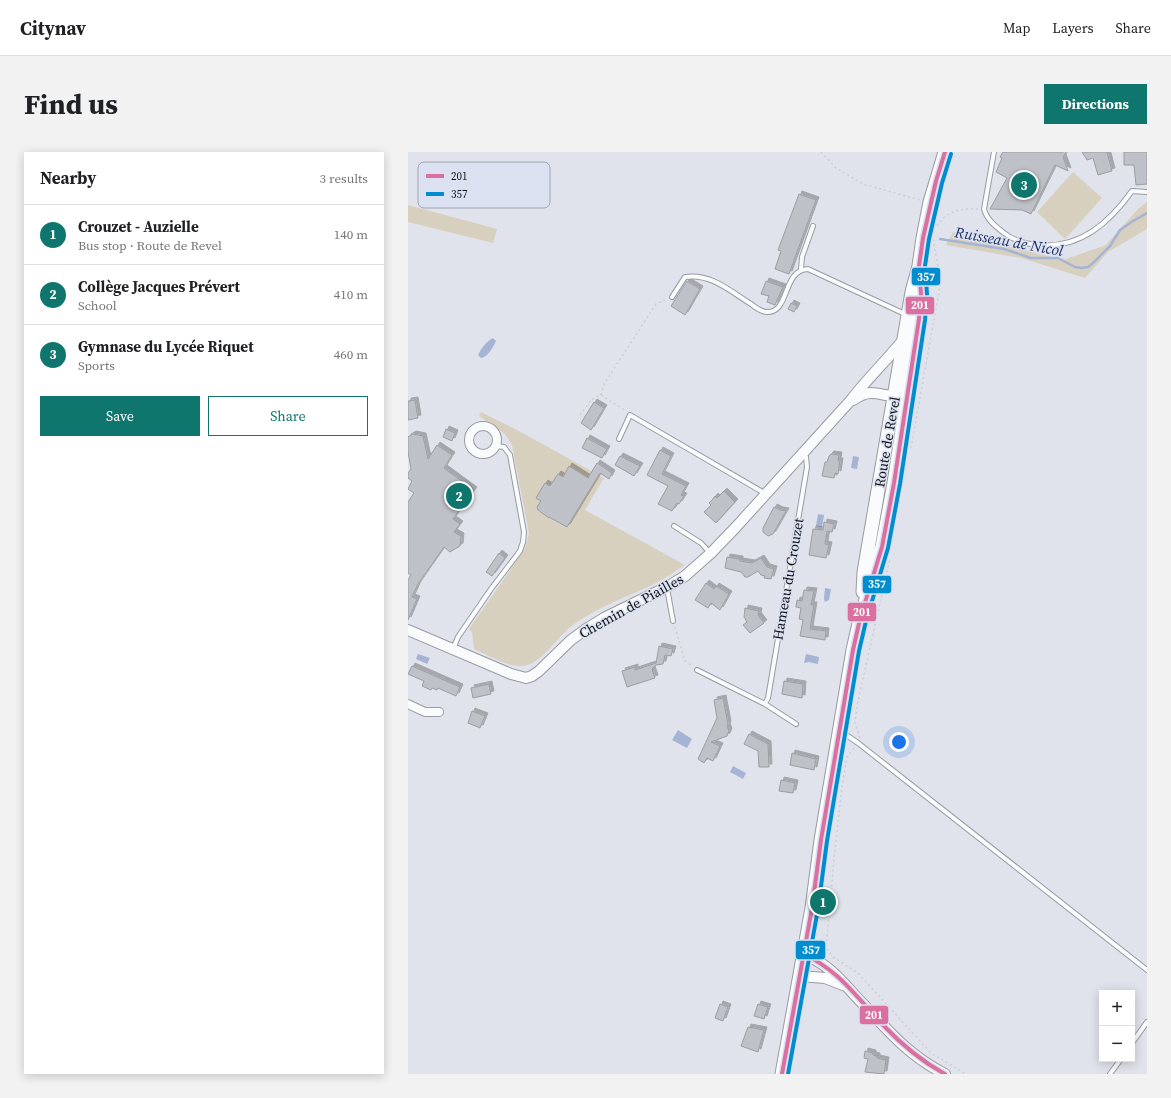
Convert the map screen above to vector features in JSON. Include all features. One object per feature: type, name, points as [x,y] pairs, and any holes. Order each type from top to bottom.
[{"type":"main road","name":"Route de Revel","points":[[782,1074],[812,908],[821,840],[853,650],[860,619],[882,547],[908,389],[914,317],[912,292],[927,235],[936,181],[945,152]]},
{"type":"main road","name":"Route de Revel","points":[[860,619],[864,572],[904,339],[914,317]]},
{"type":"street","name":"Chemin de Piailles","points":[[408,630],[511,674],[526,678],[532,676],[571,640],[586,629],[604,618],[667,587],[685,576],[710,553],[766,494],[904,339]]},
{"type":"street","points":[[879,368],[899,371],[908,389]]},
{"type":"street","name":"Chemin de Piailles","points":[[851,400],[863,394],[873,393],[894,397],[908,389]]},
{"type":"street","points":[[408,704],[425,712],[439,712]]},
{"type":"street","points":[[804,955],[811,957],[833,972],[911,1053],[929,1066],[945,1074]]},
{"type":"street","points":[[800,976],[834,980],[847,987]]},
{"type":"lane","points":[[994,152],[984,210],[986,216],[992,224],[1009,237],[1031,244],[1050,246],[1067,244],[1081,238],[1103,224],[1132,191],[1147,192]]},
{"type":"lane","points":[[801,269],[802,257],[813,226]]},
{"type":"lane","points":[[672,297],[685,277],[706,277],[715,281],[758,309],[767,312],[775,311],[795,274],[801,269],[808,269],[914,317]]},
{"type":"lane","points":[[619,439],[630,415],[766,494]]},
{"type":"lane","points":[[452,649],[458,637],[487,595],[520,551],[523,542],[524,532],[510,455],[504,447],[496,446]]},
{"type":"lane","name":"Hameau du Crouzet","points":[[765,704],[769,690],[807,467],[806,457],[803,453]]},
{"type":"lane","points":[[674,526],[701,543],[710,553]]},
{"type":"lane","points":[[667,587],[673,621]]},
{"type":"lane","points":[[697,670],[765,704],[796,724]]},
{"type":"lane","points":[[840,731],[858,742],[1147,970]]},
{"type":"lane","points":[[1135,1039],[1147,1022]]},
{"type":"lane","points":[[1110,1074],[1119,1062]]},
{"type":"path","points":[[821,152],[836,168],[863,184],[923,201]]},
{"type":"path","points":[[936,229],[937,225],[951,212],[968,208],[984,210]]},
{"type":"path","points":[[910,451],[940,286],[939,268],[934,250],[927,235]]},
{"type":"path","points":[[580,415],[591,400],[601,395],[604,384],[656,304],[672,297]]},
{"type":"path","points":[[601,395],[624,409],[630,415]]},
{"type":"path","points":[[891,555],[857,706],[855,722],[860,737],[849,753],[846,762],[834,859],[826,948],[833,957],[858,973],[931,1053],[966,1074]]},
{"type":"path","points":[[673,621],[685,661],[697,670]]},
{"type":"shaded area","points":[[1073,172],[1102,198],[1065,239],[1037,212]]},
{"type":"shaded area","points":[[1147,202],[1147,229],[1108,252],[1085,278],[1021,258],[946,245],[953,232],[1063,260],[1106,245],[1138,209]]},
{"type":"shaded area","points":[[408,205],[497,229],[493,243],[408,222]]},
{"type":"shaded area","points":[[481,412],[604,478],[585,510],[685,565],[658,582],[599,609],[579,621],[569,628],[548,651],[529,665],[511,665],[474,649],[472,632],[469,629],[522,553],[529,533],[512,445],[505,434],[479,416]]},
{"type":"water","points":[[493,338],[496,341],[492,349],[486,356],[481,358],[478,355],[481,350],[486,343]]},
{"type":"water","points":[[853,456],[859,457],[857,469],[851,468]]},
{"type":"water","points":[[818,514],[824,515],[822,527],[816,526]]},
{"type":"water","points":[[825,588],[831,589],[829,600],[825,602],[824,599]]},
{"type":"water","points":[[418,654],[430,658],[427,664],[416,659]]},
{"type":"water","points":[[806,654],[819,657],[818,664],[809,662],[804,663]]},
{"type":"water","points":[[678,730],[692,739],[687,748],[672,740]]},
{"type":"water","points":[[733,766],[746,773],[743,779],[730,772]]},
{"type":"building","points":[[1003,152],[1066,152],[1063,157],[1068,171],[1055,165],[1031,214],[1022,210],[990,209],[1007,178],[996,172]]},
{"type":"building","points":[[1082,152],[1107,152],[1112,171],[1098,175],[1093,158],[1087,160]]},
{"type":"building","points":[[1124,152],[1147,152],[1147,184],[1136,185],[1134,165],[1124,165]]},
{"type":"building","points":[[799,194],[816,200],[789,274],[775,269],[781,251],[778,250]]},
{"type":"building","points":[[687,281],[700,289],[685,315],[671,306]]},
{"type":"building","points":[[766,281],[783,287],[775,305],[767,302],[769,296],[761,294]]},
{"type":"building","points":[[791,303],[797,306],[794,312],[788,309]]},
{"type":"building","points":[[415,400],[418,418],[408,420],[408,401]]},
{"type":"building","points":[[594,402],[604,408],[591,430],[581,423]]},
{"type":"building","points":[[446,429],[455,433],[452,441],[443,437]]},
{"type":"building","points":[[413,434],[423,436],[428,459],[437,445],[452,455],[444,468],[474,490],[453,519],[460,524],[454,532],[461,536],[460,546],[450,552],[444,547],[418,584],[412,597],[417,599],[408,620],[408,580],[411,575],[408,573],[408,502],[414,493],[408,489],[412,481],[408,478],[408,473],[411,469],[408,452],[408,437]]},
{"type":"building","points":[[587,438],[607,449],[602,458],[582,448]]},
{"type":"building","points":[[660,450],[671,456],[662,474],[686,486],[681,495],[684,496],[672,511],[658,504],[668,486],[647,475]]},
{"type":"building","points":[[831,454],[839,455],[838,461],[840,461],[838,474],[835,473],[834,478],[822,476],[825,462],[827,462]]},
{"type":"building","points":[[620,456],[640,466],[634,476],[615,465]]},
{"type":"building","points":[[597,463],[612,473],[609,479],[600,473],[567,527],[549,518],[538,510],[537,507],[541,501],[536,498],[545,483],[550,486],[558,474],[563,477],[569,466],[588,478]]},
{"type":"building","points":[[724,491],[735,502],[716,523],[704,512],[711,505],[709,503],[715,496],[717,498]]},
{"type":"building","points":[[774,507],[786,511],[773,534],[768,536],[763,532],[763,528]]},
{"type":"building","points":[[824,522],[834,524],[832,532],[827,531],[825,544],[829,545],[826,558],[809,555],[813,529],[823,530]]},
{"type":"building","points":[[499,553],[505,558],[492,576],[486,572]]},
{"type":"building","points":[[727,557],[752,563],[761,558],[767,567],[774,569],[771,579],[764,578],[765,576],[761,575],[758,571],[748,577],[745,577],[741,572],[725,568]]},
{"type":"building","points":[[706,583],[714,589],[716,586],[729,594],[720,610],[711,603],[708,608],[695,600]]},
{"type":"building","points":[[804,590],[814,591],[811,605],[814,605],[810,629],[826,631],[825,640],[800,636],[803,620],[799,619],[801,608],[796,607],[797,600],[802,601]]},
{"type":"building","points":[[745,608],[759,611],[758,615],[764,623],[750,633],[743,625],[747,622],[744,617]]},
{"type":"building","points":[[659,646],[673,649],[671,656],[665,655],[663,664],[656,665],[652,669],[655,678],[627,687],[622,671],[635,667],[635,670],[656,663]]},
{"type":"building","points":[[412,666],[460,687],[456,696],[438,688],[437,690],[432,688],[431,690],[422,686],[424,681],[408,674]]},
{"type":"building","points":[[784,681],[803,684],[802,698],[782,694]]},
{"type":"building","points":[[489,684],[491,694],[473,698],[471,688]]},
{"type":"building","points":[[723,698],[729,731],[727,736],[711,742],[720,746],[713,761],[707,758],[704,763],[698,759],[717,718],[714,700]]},
{"type":"building","points":[[472,711],[485,716],[480,728],[468,723]]},
{"type":"building","points":[[749,734],[768,744],[769,767],[759,767],[758,751],[744,744]]},
{"type":"building","points":[[792,753],[816,759],[814,770],[790,765]]},
{"type":"building","points":[[781,780],[795,783],[793,793],[779,791]]},
{"type":"building","points":[[720,1004],[728,1007],[723,1021],[715,1018]]},
{"type":"building","points":[[758,1004],[768,1007],[764,1019],[754,1016]]},
{"type":"building","points":[[748,1027],[764,1030],[758,1052],[741,1046]]},
{"type":"building","points":[[865,1051],[873,1053],[873,1055],[877,1056],[877,1058],[886,1060],[884,1074],[865,1072],[868,1059],[864,1058]]},
{"type":"waterway","name":"Ruisseau de Nicol","points":[[940,239],[1004,249],[1031,258],[1058,258],[1075,267],[1081,268],[1088,267],[1093,263],[1110,246],[1120,230],[1147,213]]},
{"type":"transit line","name":"201","points":[[782,1074],[812,908],[821,840],[853,650],[860,619],[882,547],[894,483],[919,319],[921,294],[919,266],[923,238],[936,181],[945,152]]},
{"type":"transit line","name":"357","points":[[788,1074],[818,909],[827,841],[859,651],[866,621],[888,548],[900,484],[925,320],[927,294],[925,266],[929,239],[942,183],[951,154]]},
{"type":"transit line","name":"201","points":[[804,955],[816,961],[837,976],[897,1039],[920,1058],[945,1074]]},
{"type":"place","name":"Gymnase du Lycée Riquet","points":[[1024,185]]},
{"type":"place","name":"Collège Jacques Prévert","points":[[459,496]]},
{"type":"place","name":"Crouzet - Auzielle","points":[[823,902]]}]
